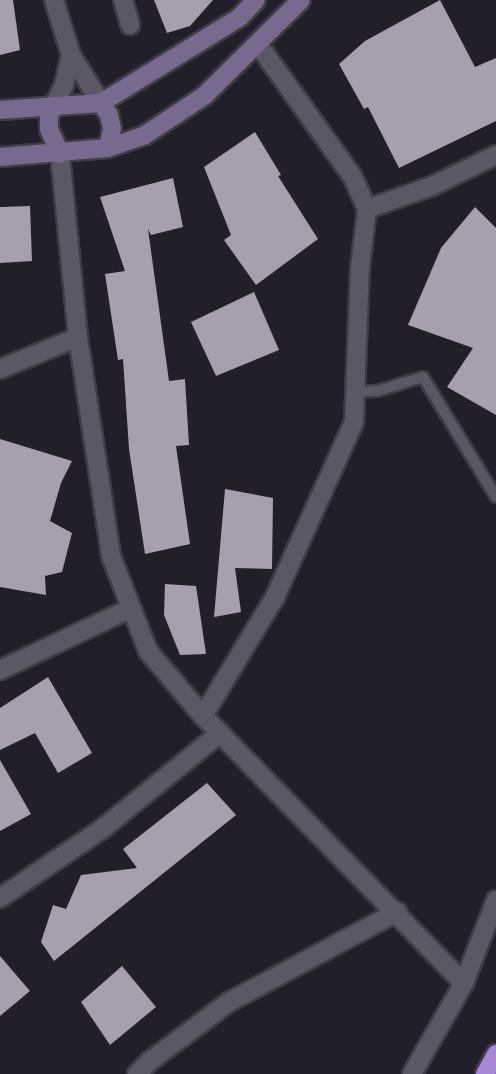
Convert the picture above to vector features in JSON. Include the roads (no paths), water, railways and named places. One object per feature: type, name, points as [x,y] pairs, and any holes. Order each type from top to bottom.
[{"type":"highway","points":[[485,1074],[496,1054]]},
{"type":"main road","points":[[0,110],[101,104],[240,17],[256,0]]},
{"type":"main road","points":[[0,158],[108,148],[145,135],[204,96],[301,0]]},
{"type":"main road","points":[[101,104],[109,115],[112,129],[108,148]]},
{"type":"main road","points":[[53,107],[49,117],[49,129],[60,154]]},
{"type":"street","points":[[54,0],[71,54],[101,104]]},
{"type":"street","points":[[123,0],[130,25]]},
{"type":"street","points":[[203,716],[275,597],[354,422],[360,268],[368,209],[352,176],[258,44]]},
{"type":"street","points":[[53,107],[64,85],[71,54]]},
{"type":"street","points":[[60,154],[78,337],[111,556],[148,651],[203,716],[464,983]]},
{"type":"street","points":[[368,209],[432,186],[496,155]]},
{"type":"street","points":[[0,369],[78,337]]},
{"type":"street","points":[[0,670],[131,608]]},
{"type":"street","points":[[0,898],[102,829],[220,733]]},
{"type":"street","points":[[412,1074],[464,983],[496,900]]},
{"type":"street","points":[[137,1074],[150,1060],[229,1002],[397,912]]},
{"type":"lane","points":[[355,392],[377,391],[423,377],[496,497]]}]
